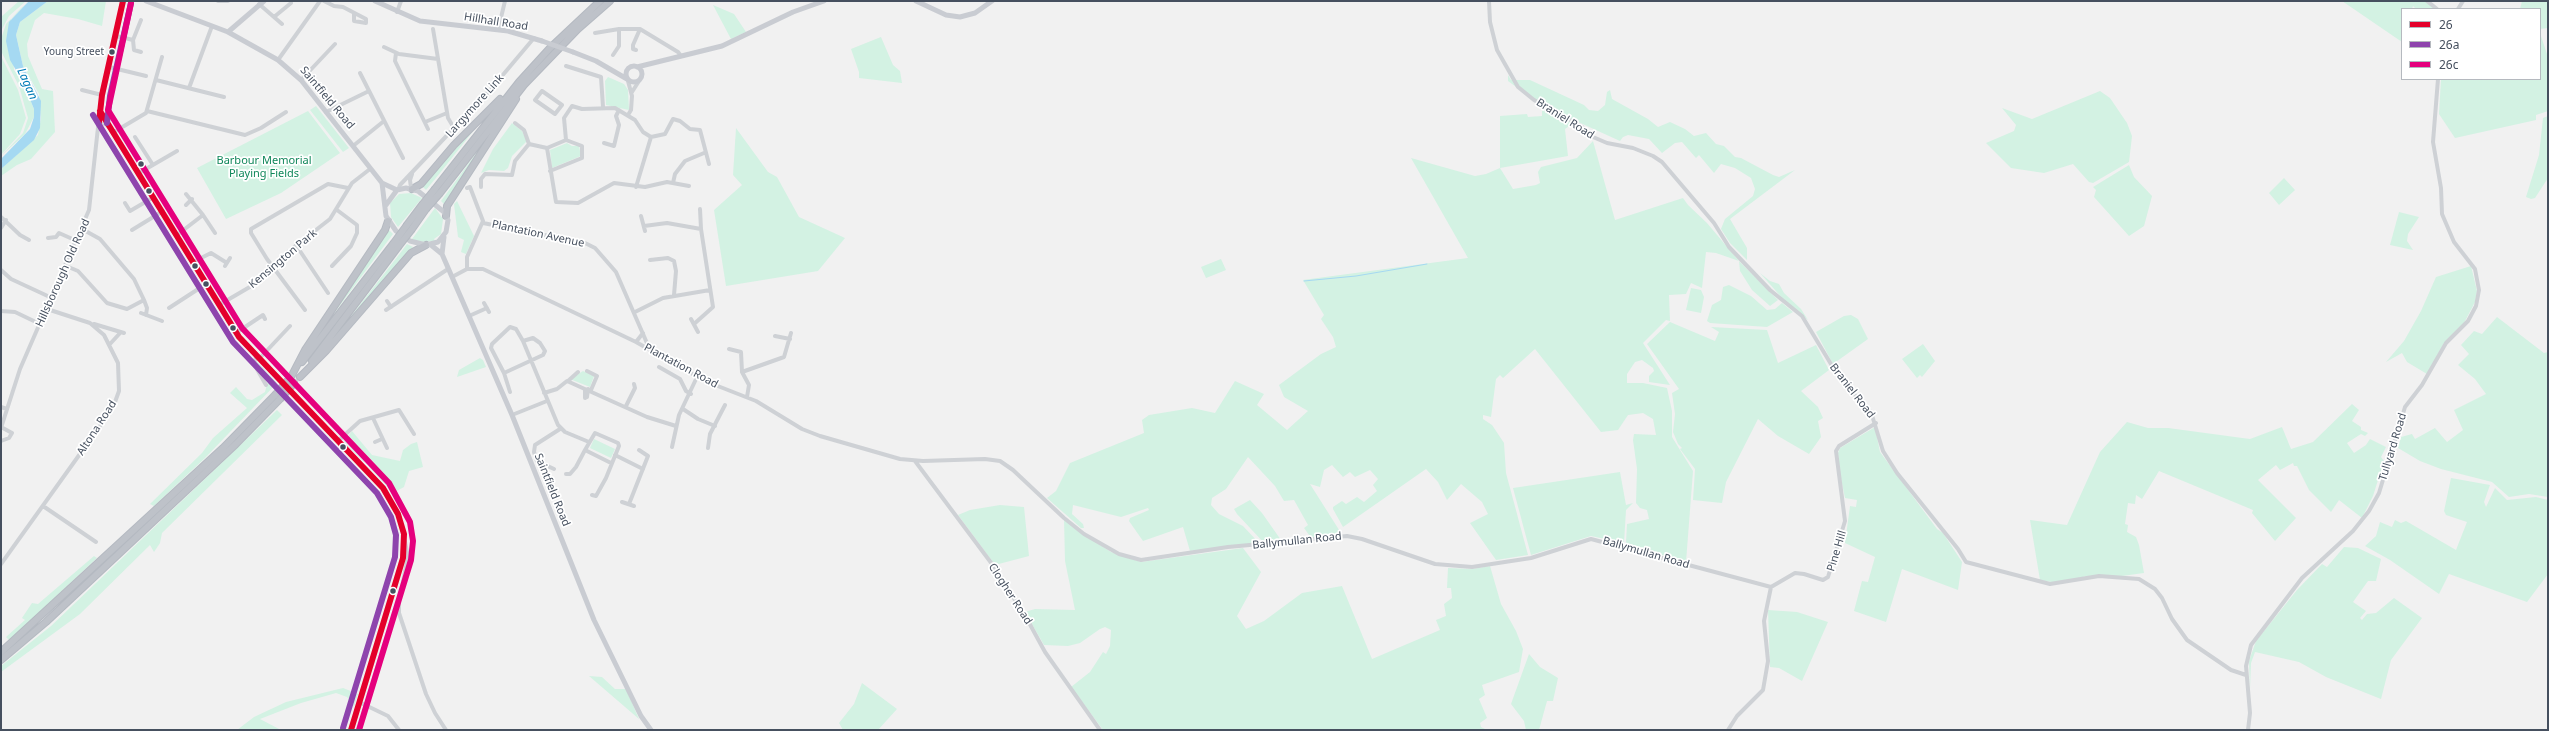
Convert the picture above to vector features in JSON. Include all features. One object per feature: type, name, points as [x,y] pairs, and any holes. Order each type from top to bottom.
[{"type":"highway","points":[[1,660],[46,622],[236,444],[291,380],[424,207],[550,48],[600,1]]},
{"type":"highway","points":[[412,189],[421,184],[454,145],[610,1]]},
{"type":"highway","points":[[446,216],[447,206],[522,83]]},
{"type":"highway","points":[[291,380],[305,350],[385,230],[388,221]]},
{"type":"highway","points":[[291,380],[300,377],[326,351],[411,253],[428,245]]},
{"type":"highway","points":[[300,377],[395,246]]},
{"type":"highway","points":[[1,652],[277,397]]},
{"type":"main road","name":"Saintfield Road","points":[[146,1],[228,32],[278,60],[300,80],[383,184]]},
{"type":"main road","name":"Hillhall Road","points":[[375,1],[396,12],[425,22],[498,30],[534,38],[573,52],[613,70],[628,80]]},
{"type":"main road","points":[[613,70],[650,64],[722,46],[793,12],[824,1]]},
{"type":"main road","points":[[916,1],[946,15],[960,17],[975,13],[992,1]]},
{"type":"main road","points":[[228,32],[261,3]]},
{"type":"main road","points":[[629,67],[625,74],[628,80],[640,78],[650,64]]},
{"type":"main road","points":[[637,66],[641,70],[640,78]]},
{"type":"main road","points":[[383,184],[399,188],[412,189],[433,202],[446,216],[448,226],[444,236],[428,245],[410,241],[396,231],[388,221],[383,184]]},
{"type":"main road","points":[[386,205],[399,188]]},
{"type":"main road","name":"Saintfield Road","points":[[444,236],[442,254],[512,415],[594,620],[638,710],[651,730]]},
{"type":"main road","name":"Saintfield Road","points":[[428,245],[442,254]]},
{"type":"street","points":[[124,1],[102,95],[100,111],[163,211],[236,333],[387,493],[402,524],[405,542],[407,545],[408,557],[399,601],[399,614],[426,694],[435,713],[446,730]]},
{"type":"street","points":[[218,1],[228,1]]},
{"type":"street","points":[[278,60],[320,1]]},
{"type":"street","points":[[324,1],[334,6],[343,7],[354,13]]},
{"type":"street","points":[[396,12],[402,1]]},
{"type":"street","points":[[498,30],[505,1]]},
{"type":"street","name":"Braniel Road","points":[[1489,1],[1490,22],[1497,50],[1518,87],[1534,100],[1581,126],[1593,137],[1607,143],[1633,148],[1653,156],[1662,162],[1714,222],[1729,247],[1770,290],[1802,316],[1833,370],[1867,406],[1876,423],[1886,456],[1913,495],[1958,549],[1966,562],[2058,585],[2099,576],[2139,579],[2155,589],[2187,640],[2231,670],[2246,675]]},
{"type":"street","points":[[2427,1],[2436,8]]},
{"type":"street","points":[[261,3],[282,24]]},
{"type":"street","points":[[274,17],[290,3]]},
{"type":"street","points":[[141,20],[133,40],[134,50],[141,52]]},
{"type":"street","points":[[189,88],[212,26]]},
{"type":"street","points":[[434,29],[447,113],[454,128]]},
{"type":"street","points":[[594,33],[619,29],[640,30],[678,52],[681,56]]},
{"type":"street","points":[[613,55],[619,46],[619,29]]},
{"type":"street","points":[[636,50],[633,49],[633,45],[640,30]]},
{"type":"street","points":[[116,36],[133,40]]},
{"type":"street","name":"Largymore Link","points":[[399,188],[534,38]]},
{"type":"street","points":[[300,80],[335,44]]},
{"type":"street","points":[[384,47],[396,53],[438,59]]},
{"type":"street","points":[[396,53],[395,61],[428,129]]},
{"type":"street","points":[[113,131],[147,111],[162,57]]},
{"type":"street","points":[[566,66],[601,77],[603,107]]},
{"type":"street","points":[[109,67],[146,76]]},
{"type":"street","points":[[575,74],[576,69]]},
{"type":"street","points":[[360,73],[403,158]]},
{"type":"street","points":[[632,92],[640,78]]},
{"type":"street","points":[[156,80],[224,97]]},
{"type":"street","points":[[628,80],[632,92],[631,110],[628,115]]},
{"type":"street","name":"Tullyard Road","points":[[2248,730],[2250,713],[2246,675],[2249,653],[2262,628],[2309,571],[2356,528],[2374,502],[2405,408],[2422,385],[2446,343],[2468,322],[2476,306],[2479,290],[2475,270],[2454,242],[2442,214],[2441,188],[2433,142],[2438,80]]},
{"type":"street","points":[[82,90],[102,95]]},
{"type":"street","points":[[326,112],[369,91]]},
{"type":"street","points":[[542,91],[562,105],[559,109],[555,114],[535,100],[542,91]]},
{"type":"street","points":[[566,140],[563,122],[566,114],[572,106],[582,110],[603,107],[619,110],[628,115],[643,132],[651,137],[665,134],[673,119],[690,129],[700,130],[704,153],[709,164]]},
{"type":"street","points":[[559,109],[566,114]]},
{"type":"street","points":[[604,143],[614,146],[619,125],[616,116],[619,110]]},
{"type":"street","name":"Hillsborough Old Road","points":[[1,428],[16,378],[77,241],[91,204],[100,111]]},
{"type":"street","points":[[147,111],[244,135],[258,130],[286,112]]},
{"type":"street","points":[[425,122],[447,113]]},
{"type":"street","points":[[353,146],[384,121]]},
{"type":"street","points":[[99,123],[105,124],[113,131]]},
{"type":"street","points":[[515,123],[524,130],[529,144]]},
{"type":"street","points":[[135,137],[153,165]]},
{"type":"street","points":[[636,187],[651,137]]},
{"type":"street","points":[[529,144],[547,148],[566,140],[582,146],[582,158],[550,171]]},
{"type":"street","points":[[479,184],[482,176],[485,174],[512,175],[515,161],[529,144]]},
{"type":"street","points":[[547,148],[554,200],[558,203],[578,203],[614,183],[652,188],[662,183],[673,183],[689,186]]},
{"type":"street","points":[[139,173],[177,151]]},
{"type":"street","points":[[673,183],[675,174],[685,161],[704,153]]},
{"type":"street","name":"Kensington Park","points":[[219,305],[260,281],[296,245],[320,227],[338,210],[348,188],[370,168]]},
{"type":"street","points":[[412,189],[410,180],[413,172]]},
{"type":"street","points":[[305,310],[274,268],[251,233],[253,227],[286,210],[328,184],[348,188]]},
{"type":"street","points":[[452,278],[466,269],[467,257],[483,222],[470,187],[467,188]]},
{"type":"street","points":[[186,194],[192,199],[214,233]]},
{"type":"street","points":[[125,203],[130,211],[154,197]]},
{"type":"street","points":[[186,205],[192,199]]},
{"type":"street","points":[[694,324],[712,310],[701,229],[700,209]]},
{"type":"street","points":[[332,266],[351,246],[357,233],[357,225],[338,210]]},
{"type":"street","points":[[132,230],[163,211]]},
{"type":"street","points":[[177,236],[203,216]]},
{"type":"street","points":[[641,216],[645,231]]},
{"type":"street","points":[[1,217],[6,220],[20,235],[29,240]]},
{"type":"street","points":[[1,228],[6,220]]},
{"type":"street","name":"Plantation Avenue","points":[[483,222],[588,244],[605,258],[613,268],[635,312],[650,350]]},
{"type":"street","points":[[644,226],[658,222],[701,229]]},
{"type":"street","points":[[82,229],[100,239],[134,279],[147,308],[143,314],[162,321]]},
{"type":"street","points":[[48,238],[56,237],[59,233],[77,241]]},
{"type":"street","points":[[296,245],[328,293]]},
{"type":"street","points":[[193,262],[211,253],[226,265],[230,258]]},
{"type":"street","points":[[650,260],[668,258],[674,261],[676,271],[674,295]]},
{"type":"street","points":[[66,266],[78,271],[107,303],[127,309],[144,300]]},
{"type":"street","points":[[386,310],[448,269]]},
{"type":"street","name":"Plantation Road","points":[[466,269],[483,269],[636,342],[697,377],[747,397],[820,436],[883,455],[915,461]]},
{"type":"street","points":[[1,270],[11,279],[52,298]]},
{"type":"street","points":[[169,308],[206,284]]},
{"type":"street","points":[[635,312],[657,300],[674,295],[710,290]]},
{"type":"street","points":[[387,301],[391,307]]},
{"type":"street","points":[[469,316],[488,310],[484,303]]},
{"type":"street","name":"Altona Road","points":[[1,564],[115,402],[120,374],[110,344],[100,330],[84,321],[47,308]]},
{"type":"street","points":[[1,311],[14,312],[40,324]]},
{"type":"street","points":[[236,333],[263,315],[265,319]]},
{"type":"street","points":[[691,319],[698,332]]},
{"type":"street","points":[[84,321],[122,333],[110,344]]},
{"type":"street","points":[[266,385],[254,364],[258,358],[290,326]]},
{"type":"street","points":[[510,392],[504,373],[491,348],[492,344],[510,327],[516,328],[523,341],[560,429],[589,442]]},
{"type":"street","points":[[636,342],[643,333]]},
{"type":"street","points":[[742,372],[784,357],[791,333]]},
{"type":"street","points":[[775,336],[790,339]]},
{"type":"street","points":[[504,373],[543,355],[545,351],[540,343],[533,338],[523,341]]},
{"type":"street","points":[[729,350],[741,352],[742,372],[749,385],[747,397]]},
{"type":"street","points":[[659,367],[680,379],[686,391],[691,394]]},
{"type":"street","points":[[587,371],[597,376],[588,389]]},
{"type":"street","points":[[568,381],[570,377],[578,372]]},
{"type":"street","points":[[672,446],[671,440],[676,426],[697,377]]},
{"type":"street","points":[[544,393],[557,388],[564,381],[568,381],[654,420],[676,426]]},
{"type":"street","points":[[626,406],[635,387]]},
{"type":"street","points":[[512,415],[547,401]]},
{"type":"street","points":[[708,448],[710,434],[725,405]]},
{"type":"street","points":[[1,407],[7,409]]},
{"type":"street","points":[[683,409],[698,419],[715,426]]},
{"type":"street","points":[[338,441],[360,421],[399,410],[414,434]]},
{"type":"street","points":[[372,418],[387,448]]},
{"type":"street","name":"Pine Hill","points":[[1771,587],[1795,574],[1804,574],[1823,580],[1828,577],[1843,536],[1846,517],[1836,451],[1839,446],[1876,423]]},
{"type":"street","points":[[1,428],[13,431],[9,438],[1,441]]},
{"type":"street","points":[[554,469],[534,458],[533,443],[560,429]]},
{"type":"street","points":[[569,475],[595,433],[618,443],[619,446],[612,463],[595,497]]},
{"type":"street","points":[[375,442],[382,439]]},
{"type":"street","points":[[585,450],[612,463]]},
{"type":"street","points":[[622,502],[632,505],[648,456],[639,450]]},
{"type":"street","points":[[615,455],[643,469]]},
{"type":"street","name":"Ballymullan Road","points":[[915,461],[985,459],[1000,461],[1013,470],[1064,518],[1084,534],[1119,554],[1141,560],[1228,547],[1347,536],[1362,539],[1435,564],[1472,567],[1531,558],[1591,539],[1771,587]]},
{"type":"street","name":"Clogher Road","points":[[915,461],[992,564],[1028,619],[1045,652],[1100,730]]},
{"type":"street","points":[[43,506],[96,542]]},
{"type":"street","points":[[351,730],[397,582],[405,542]]},
{"type":"street","points":[[1728,730],[1737,716],[1763,690],[1768,662],[1764,621],[1771,587]]},
{"type":"street","points":[[359,702],[388,716],[399,730]]},
{"type":"green space","points":[[19,1],[26,1],[9,16],[1,31],[1,17]]},
{"type":"green space","points":[[30,1],[11,19],[14,70],[23,82],[34,109],[34,117],[25,134],[1,156],[23,133],[28,118],[19,86],[2,53],[2,36],[6,24],[21,8]]},
{"type":"green space","points":[[48,1],[106,1],[102,26],[78,19],[44,13],[35,20],[27,44],[28,56],[42,89],[53,91],[55,132],[31,159],[17,165],[1,176],[1,169],[38,135],[41,118],[39,94],[23,66],[16,35],[20,22]]},
{"type":"green space","points":[[2342,1],[2425,1],[2434,8],[2415,8],[2413,6],[2412,8],[2401,8],[2401,41]]},
{"type":"green space","points":[[2522,1],[2548,1],[2548,28],[2541,29],[2541,8],[2520,8]]},
{"type":"green space","points":[[713,5],[734,14],[746,32],[731,39]]},
{"type":"green space","points":[[2541,36],[2548,57],[2548,111],[2536,115],[2536,120],[2455,138],[2439,114],[2441,80],[2541,80]]},
{"type":"green space","points":[[881,37],[893,65],[900,71],[902,83],[859,78],[859,72],[851,49]]},
{"type":"green space","points":[[1,56],[18,90],[26,118],[20,134],[1,155]]},
{"type":"green space","points":[[1508,75],[1511,80],[1530,80],[1584,105],[1589,110],[1598,111],[1605,105],[1607,92],[1610,90],[1612,99],[1648,119],[1658,127],[1670,122],[1685,129],[1694,136],[1706,133],[1716,144],[1724,146],[1735,157],[1741,158],[1779,177],[1795,170],[1730,219],[1747,248],[1747,260],[1730,243],[1721,229],[1725,219],[1753,196],[1755,189],[1751,178],[1735,168],[1721,164],[1714,173],[1699,155],[1696,158],[1682,142],[1675,143],[1662,153],[1649,139],[1628,135],[1623,137],[1620,141],[1576,121],[1565,129],[1568,156],[1500,168],[1500,116],[1527,114],[1528,117],[1542,116],[1542,106],[1508,81]]},
{"type":"green space","points":[[608,77],[624,84],[628,90],[629,110],[606,105],[605,81]]},
{"type":"green space","points":[[2100,91],[2110,98],[2127,123],[2132,136],[2129,162],[2093,183],[2089,182],[2073,164],[2044,173],[2011,168],[1986,143],[2014,131],[2016,125],[2002,108],[2032,119]]},
{"type":"green space","points":[[316,106],[349,148],[343,152],[310,110]]},
{"type":"green space","name":"Barbour Memorial Playing Fields","points":[[308,111],[340,153],[281,193],[226,219],[197,168]]},
{"type":"green space","points":[[485,116],[440,173],[426,190],[422,186]]},
{"type":"green space","points":[[2548,116],[2548,178],[2535,198],[2531,199],[2526,197],[2539,155],[2543,118]]},
{"type":"green space","points":[[499,122],[481,149],[444,204],[441,201]]},
{"type":"green space","points":[[512,123],[522,131],[527,141],[512,156],[508,168],[504,171],[489,170],[481,173],[493,149]]},
{"type":"green space","points":[[736,128],[768,172],[777,177],[799,217],[845,238],[818,271],[726,286],[714,210],[742,185],[733,175]]},
{"type":"green space","points":[[1593,141],[1615,220],[1683,198],[1688,205],[1707,223],[1739,261],[1716,253],[1706,252],[1702,288],[1691,283],[1686,294],[1669,295],[1670,321],[1666,320],[1643,343],[1670,385],[1649,382],[1649,376],[1654,371],[1653,368],[1642,360],[1635,362],[1627,374],[1627,383],[1643,383],[1667,388],[1672,411],[1672,437],[1693,471],[1686,562],[1627,545],[1626,542],[1627,524],[1649,519],[1647,510],[1640,508],[1636,503],[1637,469],[1633,440],[1634,434],[1656,435],[1653,419],[1643,413],[1628,415],[1618,430],[1601,432],[1535,349],[1503,378],[1500,375],[1496,379],[1491,417],[1483,415],[1483,419],[1492,425],[1504,443],[1506,473],[1528,555],[1496,560],[1470,523],[1488,514],[1482,502],[1461,484],[1447,500],[1438,482],[1426,469],[1343,527],[1333,507],[1342,501],[1346,504],[1357,497],[1364,502],[1377,491],[1373,485],[1378,479],[1370,470],[1355,477],[1350,472],[1343,477],[1332,465],[1324,470],[1320,487],[1310,484],[1341,533],[1338,536],[1312,539],[1304,528],[1308,525],[1294,500],[1284,501],[1275,486],[1248,457],[1226,489],[1212,498],[1211,505],[1219,514],[1243,526],[1260,544],[1190,551],[1183,527],[1143,541],[1129,521],[1130,518],[1149,510],[1148,508],[1121,517],[1073,505],[1072,514],[1083,524],[1084,528],[1081,528],[1047,498],[1056,491],[1070,463],[1144,433],[1142,420],[1149,415],[1192,408],[1215,413],[1235,381],[1264,394],[1257,405],[1287,430],[1308,411],[1284,397],[1279,385],[1321,354],[1336,347],[1333,337],[1321,319],[1324,315],[1303,280],[1468,258],[1411,158],[1475,176],[1486,174],[1500,168],[1513,189],[1536,185],[1540,183],[1538,172],[1541,167],[1577,158]]},
{"type":"green space","points":[[567,143],[572,146],[579,146],[581,156],[552,168],[550,150]]},
{"type":"green space","points":[[2129,165],[2134,177],[2152,196],[2144,226],[2129,236],[2094,197],[2096,190],[2093,187]]},
{"type":"green space","points":[[2284,178],[2295,190],[2279,205],[2269,193]]},
{"type":"green space","points":[[411,193],[422,198],[398,227],[391,217],[390,203],[399,194]]},
{"type":"green space","points":[[457,201],[474,236],[466,254],[461,252],[464,240],[458,237],[454,204]]},
{"type":"green space","points":[[435,208],[443,219],[441,234],[434,239],[435,241],[420,242],[412,239]]},
{"type":"green space","points":[[2399,212],[2419,217],[2408,234],[2407,241],[2413,250],[2390,245]]},
{"type":"green space","points":[[389,230],[393,234],[321,331],[337,307]]},
{"type":"green space","points":[[407,244],[413,247],[334,338],[401,252]]},
{"type":"green space","points":[[1221,259],[1226,270],[1206,278],[1201,267]]},
{"type":"green space","points":[[1739,261],[1778,300],[1770,306],[1752,290],[1740,271]]},
{"type":"green space","points":[[2471,266],[2477,291],[2475,302],[2464,323],[2444,343],[2427,374],[2407,362],[2402,353],[2386,362],[2404,341],[2421,311],[2436,277]]},
{"type":"green space","points":[[1760,273],[1770,281],[1779,284],[1784,293],[1801,309],[1808,320],[1783,299]]},
{"type":"green space","points":[[1729,285],[1751,296],[1767,310],[1775,309],[1782,303],[1793,312],[1767,327],[1710,323],[1707,321],[1712,305],[1721,300],[1723,287]]},
{"type":"green space","points":[[1691,288],[1701,290],[1704,297],[1701,313],[1686,310]]},
{"type":"green space","points":[[1851,315],[1858,319],[1868,339],[1833,364],[1816,332],[1844,316]]},
{"type":"green space","points":[[2497,317],[2544,353],[2548,352],[2548,497],[2529,494],[2509,497],[2492,482],[2441,469],[2420,461],[2398,448],[2401,437],[2412,434],[2415,439],[2435,428],[2447,442],[2463,430],[2454,410],[2486,394],[2475,379],[2458,365],[2469,354],[2461,345],[2474,331],[2482,334]]},
{"type":"green space","points":[[1670,322],[1715,341],[1719,332],[1711,327],[1767,330],[1778,363],[1816,345],[1829,370],[1801,391],[1818,407],[1823,418],[1818,421],[1821,437],[1809,454],[1778,436],[1758,419],[1726,482],[1722,503],[1693,500],[1695,469],[1680,449],[1682,448],[1678,444],[1673,432],[1675,414],[1672,393],[1679,389],[1647,344]]},
{"type":"green space","points":[[1923,344],[1935,361],[1922,377],[1920,375],[1917,378],[1902,359]]},
{"type":"green space","points":[[480,358],[483,360],[486,367],[457,377],[459,370]]},
{"type":"green space","points":[[257,361],[277,383],[205,458],[154,506],[150,504],[202,453],[213,438],[247,408],[230,393],[236,387],[247,399],[252,400],[265,392],[269,377],[263,375],[257,366]]},
{"type":"green space","points":[[583,371],[594,376],[590,387],[570,379]]},
{"type":"green space","points":[[2352,404],[2359,410],[2352,421],[2361,427],[2361,430],[2368,433],[2365,436],[2361,434],[2347,443],[2354,453],[2366,445],[2370,439],[2386,447],[2381,457],[2384,461],[2373,496],[2362,518],[2339,500],[2331,512],[2309,490],[2297,466],[2294,466],[2293,463],[2280,470],[2276,465],[2258,480],[2296,518],[2275,541],[2252,513],[2253,510],[2159,471],[2142,499],[2136,495],[2135,504],[2128,503],[2125,524],[2128,525],[2127,532],[2136,537],[2144,573],[2122,576],[2087,576],[2057,583],[2040,580],[2030,520],[2067,525],[2100,452],[2127,422],[2148,428],[2168,428],[2250,439],[2282,427],[2291,449],[2313,442]]},
{"type":"green space","points":[[277,410],[282,415],[162,533],[160,543],[154,552],[150,545],[80,614],[1,672],[1,666],[51,626]]},
{"type":"green space","points":[[1875,427],[1880,452],[1937,529],[1943,533],[1962,562],[1958,590],[1902,569],[1886,622],[1854,611],[1862,581],[1868,582],[1875,557],[1845,543],[1850,506],[1856,507],[1857,500],[1845,498],[1839,469],[1838,453],[1840,448]]},
{"type":"green space","points":[[352,431],[372,455],[400,461],[403,450],[411,444],[417,442],[423,467],[409,471],[404,487],[393,493],[370,468],[366,461],[364,462],[344,442]]},
{"type":"green space","points":[[594,439],[615,449],[611,458],[590,448]]},
{"type":"green space","points":[[1620,472],[1626,505],[1633,503],[1626,510],[1624,543],[1591,536],[1531,555],[1513,488]]},
{"type":"green space","points":[[2451,478],[2490,485],[2484,502],[2486,507],[2495,488],[2507,500],[2536,497],[2548,500],[2548,574],[2527,602],[2449,574],[2439,594],[2390,560],[2365,546],[2376,536],[2380,522],[2392,527],[2395,520],[2401,523],[2406,521],[2456,550],[2467,522],[2446,515],[2444,511]]},
{"type":"green space","points":[[1250,500],[1262,513],[1281,540],[1280,542],[1265,544],[1237,514],[1234,509]]},
{"type":"green space","points":[[1000,505],[1024,507],[1029,556],[995,565],[958,515],[970,510]]},
{"type":"green space","points":[[1064,519],[1080,532],[1111,552],[1141,562],[1243,548],[1261,572],[1237,616],[1246,629],[1264,621],[1302,593],[1342,586],[1372,659],[1440,630],[1436,620],[1446,616],[1444,604],[1452,598],[1451,588],[1447,588],[1448,568],[1472,569],[1490,566],[1501,604],[1516,631],[1523,649],[1519,672],[1482,685],[1485,695],[1479,699],[1487,718],[1480,723],[1481,727],[1487,730],[1103,730],[1071,687],[1090,672],[1103,652],[1106,654],[1110,646],[1111,630],[1105,627],[1080,643],[1068,646],[1044,645],[1025,612],[1035,609],[1075,610],[1065,561]]},
{"type":"green space","points":[[2344,547],[2358,548],[2381,559],[2376,581],[2368,581],[2353,602],[2366,611],[2360,618],[2362,620],[2367,614],[2376,613],[2394,598],[2422,618],[2391,660],[2381,699],[2326,677],[2299,662],[2255,652],[2251,663],[2250,689],[2249,661],[2256,641],[2297,590],[2322,564],[2327,567]]},
{"type":"green space","points":[[94,556],[97,558],[9,640],[6,637],[25,620],[22,618],[32,603],[38,604]]},
{"type":"green space","points":[[1768,610],[1797,612],[1828,622],[1802,681],[1779,668],[1770,667]]},
{"type":"green space","points":[[1529,654],[1540,667],[1558,678],[1553,701],[1547,701],[1539,730],[1526,730],[1524,721],[1511,704]]},
{"type":"green space","points":[[589,676],[602,677],[615,689],[626,689],[639,719]]},
{"type":"green space","points":[[862,683],[897,709],[878,730],[843,730],[839,723],[854,704]]},
{"type":"green space","points":[[343,688],[358,694],[354,707],[347,697],[336,693],[301,703],[260,719],[281,730],[237,730],[254,717],[286,702]]},
{"type":"water","name":"Lagan","points":[[29,1],[48,1],[20,22],[16,35],[23,66],[41,101],[40,128],[34,140],[1,169],[1,159],[30,129],[34,117],[34,109],[23,82],[10,60],[6,41],[9,22]]},
{"type":"waterway","points":[[1304,281],[1356,276],[1427,264]]},
{"type":"transit line","name":"26","points":[[99,122],[102,95],[123,1]]},
{"type":"transit line","name":"26a","points":[[107,123],[110,96],[131,3]]},
{"type":"transit line","name":"26c","points":[[131,3],[108,110],[242,328],[389,483],[410,522],[413,541],[411,560],[359,730]]},
{"type":"transit line","name":"26","points":[[100,111],[239,337],[383,488],[398,514],[404,534],[403,558],[351,730]]},
{"type":"transit line","name":"26a","points":[[93,115],[233,342],[377,493],[391,517],[396,535],[395,557],[343,728]]},
{"type":"place","name":"Young Street","points":[[112,52]]}]
